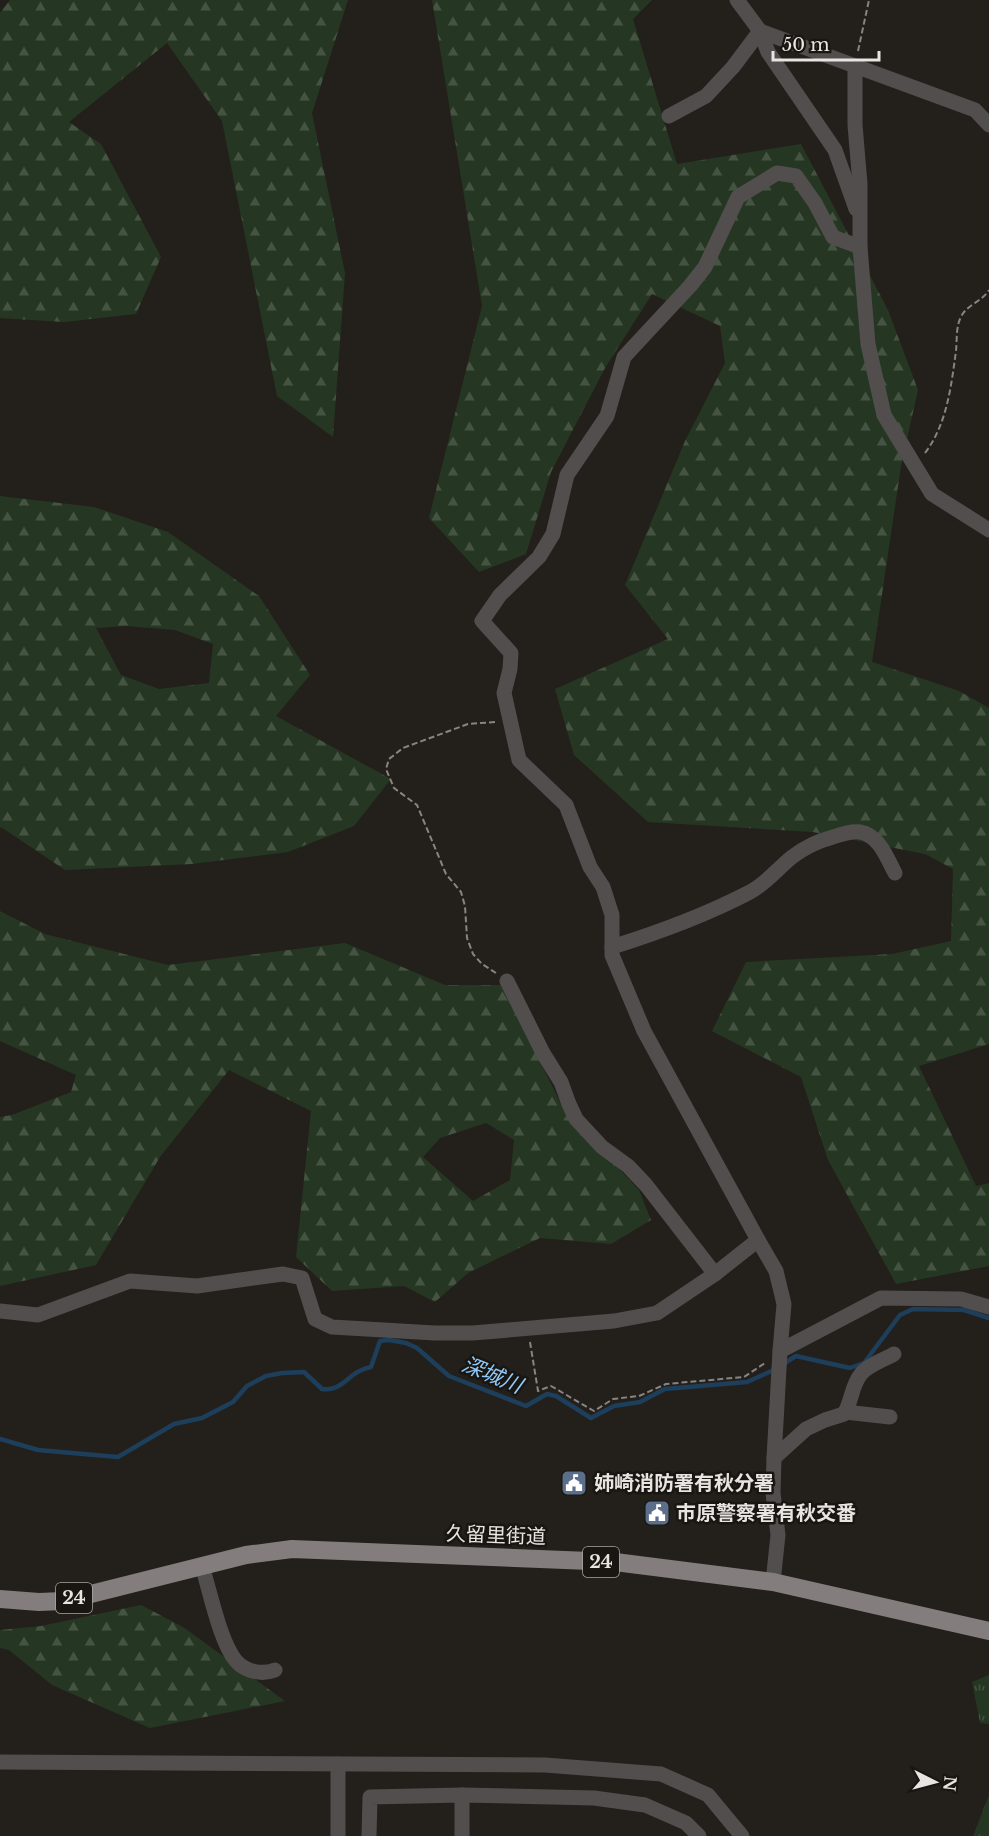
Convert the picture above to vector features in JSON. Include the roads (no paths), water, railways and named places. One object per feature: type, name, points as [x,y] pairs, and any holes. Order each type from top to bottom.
[{"type":"main road","name":"久留里街道","points":[[0,1599],[63,1601],[261,1552],[292,1549],[615,1562],[773,1582],[989,1631]]},
{"type":"street","points":[[737,0],[760,31],[768,52],[836,150],[860,221]]},
{"type":"street","points":[[760,31],[975,110],[989,125]]},
{"type":"street","points":[[669,116],[706,96],[733,67],[760,31]]},
{"type":"street","points":[[855,66],[860,247],[868,344],[884,415],[932,494],[989,530]]},
{"type":"street","points":[[838,157],[858,157]]},
{"type":"street","points":[[773,1582],[778,1535],[773,1493],[774,1458],[784,1304],[776,1270],[644,1031],[612,955],[612,915],[603,887],[590,867],[566,805],[519,760],[504,693],[511,653],[482,621],[500,595],[539,556],[553,534],[567,475],[607,416],[624,357],[705,267],[738,197],[777,173],[796,176],[815,203],[833,237],[860,247]]},
{"type":"street","points":[[612,946],[660,932],[749,892],[765,883],[792,857],[815,842],[846,833],[861,832],[874,838],[895,873]]},
{"type":"street","points":[[507,981],[543,1053],[561,1082],[576,1119],[602,1147],[628,1166],[646,1185],[715,1274]]},
{"type":"street","points":[[0,1311],[38,1314],[130,1281],[197,1286],[283,1274],[302,1278],[315,1319],[333,1327],[435,1334],[614,1321],[657,1313],[715,1274],[758,1240]]},
{"type":"street","points":[[780,1351],[881,1298],[961,1299],[989,1307]]},
{"type":"street","points":[[845,1412],[860,1375],[894,1354]]},
{"type":"street","points":[[774,1458],[806,1429],[845,1412],[890,1417]]},
{"type":"street","points":[[202,1566],[227,1645],[236,1661],[248,1670],[265,1674],[275,1670]]},
{"type":"street","points":[[0,1762],[545,1766],[661,1774],[708,1795],[742,1836]]},
{"type":"street","points":[[338,1764],[338,1836]]},
{"type":"street","points":[[462,1795],[462,1836]]},
{"type":"street","points":[[369,1836],[370,1797],[462,1795],[594,1798],[645,1805],[686,1823],[699,1836]]},
{"type":"waterway","name":"深城川","points":[[783,1364],[796,1356],[850,1368],[864,1363],[900,1315],[913,1309],[964,1310],[989,1318]]},
{"type":"waterway","name":"深城川","points":[[0,1439],[38,1450],[118,1457],[174,1424],[202,1418],[233,1402],[247,1386],[266,1376],[304,1372],[322,1389],[336,1387],[363,1369],[371,1367],[380,1341],[389,1340],[417,1348],[449,1376],[526,1406],[547,1394],[556,1396],[591,1418],[614,1406],[640,1402],[665,1389],[747,1382],[776,1369]]},
{"type":"place","name":"姉崎消防署有秋分署","points":[[574,1483]]},
{"type":"place","name":"市原警察署有秋交番","points":[[657,1513]]}]
